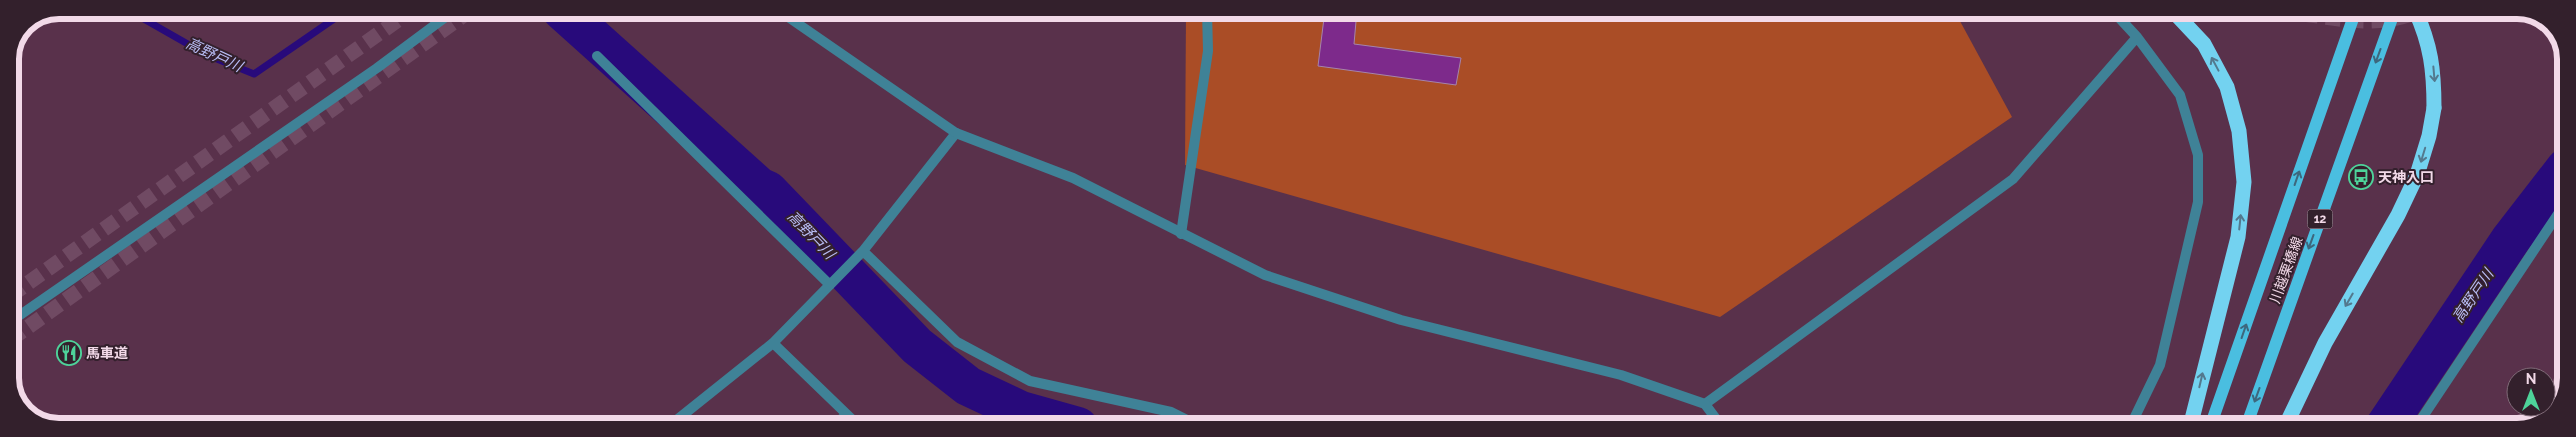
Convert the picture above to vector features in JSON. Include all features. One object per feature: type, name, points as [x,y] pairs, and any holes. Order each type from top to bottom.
[{"type":"highway","points":[[2180,19],[2204,44],[2227,87],[2239,131],[2244,182],[2238,236],[2192,418]]},
{"type":"highway","points":[[2289,418],[2325,343],[2398,215],[2417,175],[2429,136],[2434,108],[2434,73],[2430,47],[2419,19]]},
{"type":"main road","name":"川越栗橋線","points":[[2213,418],[2353,19]]},
{"type":"main road","name":"川越栗橋線","points":[[2249,418],[2391,19]]},
{"type":"street","points":[[19,316],[352,86],[443,19]]},
{"type":"street","points":[[791,19],[956,134],[1073,178],[1265,275],[1401,320],[1621,375],[1705,404],[1715,418]]},
{"type":"street","points":[[1181,234],[1208,50],[1207,19]]},
{"type":"street","points":[[2120,19],[2137,38],[2180,95],[2198,155],[2198,202],[2160,365],[2134,418]]},
{"type":"street","points":[[1705,404],[2013,179],[2137,38]]},
{"type":"street","points":[[597,56],[830,284]]},
{"type":"street","points":[[679,418],[773,343],[863,251],[956,134]]},
{"type":"street","points":[[2422,418],[2557,216]]},
{"type":"street","points":[[863,251],[957,342],[1030,380],[1171,412],[1183,418]]},
{"type":"street","points":[[773,343],[850,418]]},
{"type":"street","points":[[842,418],[846,415]]},
{"type":"shaded area","points":[[1186,19],[1959,19],[2012,117],[1720,317],[1185,165]]},
{"type":"building","points":[[1324,19],[1356,19],[1354,44],[1461,58],[1456,85],[1318,66]]},
{"type":"waterway","name":"高野戸川","points":[[144,19],[207,55],[254,74],[334,19]]},
{"type":"waterway","name":"高野戸川","points":[[572,19],[759,187],[768,191],[917,346],[968,386],[1021,411],[1046,418]]},
{"type":"waterway","name":"高野戸川","points":[[2391,418],[2511,239],[2557,180]]},
{"type":"tunnel","points":[[19,290],[399,19]]},
{"type":"tunnel","points":[[19,334],[458,19]]},
{"type":"tunnel","points":[[2341,19],[2363,21],[2392,19]]},
{"type":"place","name":"天神入口","points":[[2361,177]]},
{"type":"place","name":"馬車道","points":[[69,353]]}]
